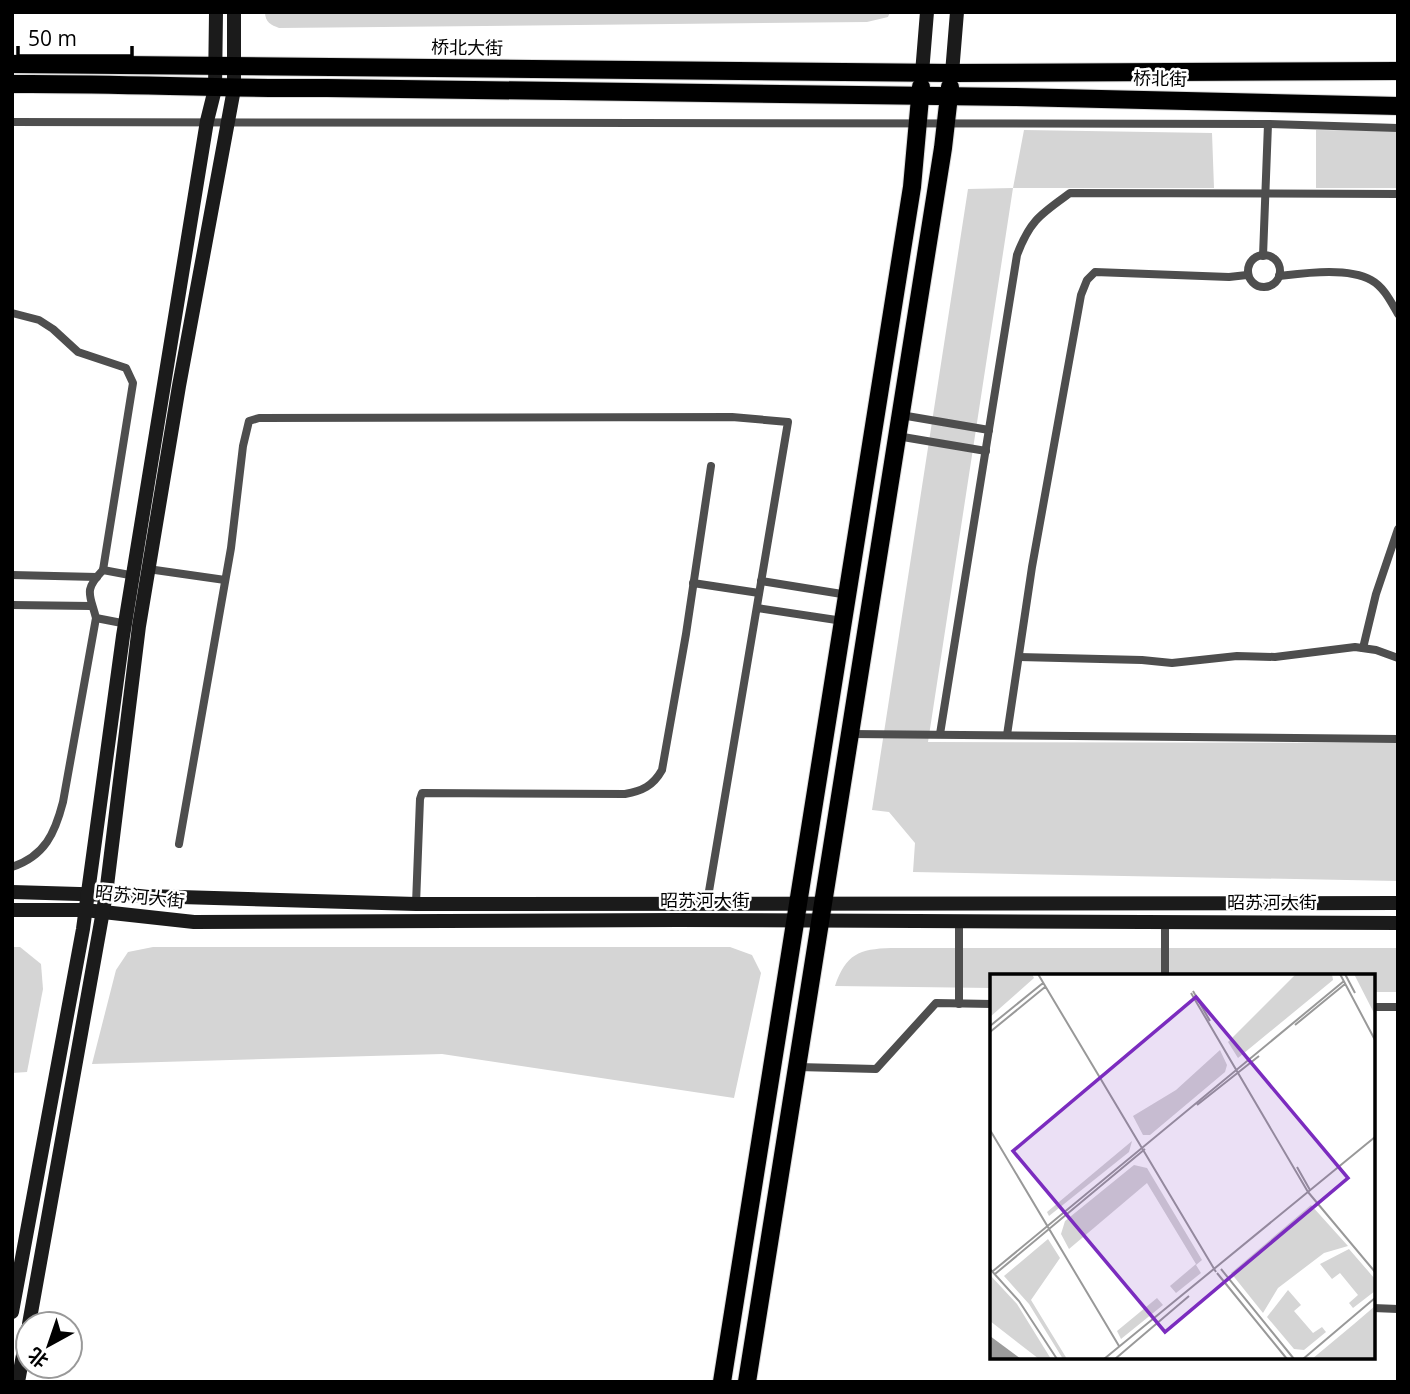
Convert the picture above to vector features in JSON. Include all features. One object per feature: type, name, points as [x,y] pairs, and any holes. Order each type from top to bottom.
[{"type":"main road","name":"桥北大街","points":[[12,64],[922,73]]},
{"type":"main road","name":"桥北街","points":[[922,73],[1398,71]]},
{"type":"main road","points":[[722,1382],[912,187],[922,73]]},
{"type":"main road","points":[[747,1382],[901,415],[952,73]]},
{"type":"main road","points":[[12,84],[921,97]]},
{"type":"main road","name":"桥北街","points":[[921,97],[1398,106]]},
{"type":"street","points":[[143,574],[207,121],[215,89],[216,12]]},
{"type":"street","points":[[12,1312],[85,910],[132,625],[234,89],[234,12]]},
{"type":"street","points":[[922,73],[927,12]]},
{"type":"street","points":[[952,73],[957,12]]},
{"type":"street","points":[[31,1310],[106,894],[132,625]]},
{"type":"street","name":"昭苏河大街","points":[[12,892],[416,904],[707,903],[798,912],[821,921],[1398,923]]},
{"type":"street","name":"昭苏河大街","points":[[12,910],[85,910],[194,922],[798,912],[824,903],[1398,903]]},
{"type":"lane","points":[[12,122],[1268,124],[1398,128]]},
{"type":"lane","points":[[1263,256],[1268,124]]},
{"type":"lane","points":[[940,734],[1017,255],[1026,232],[1038,216],[1070,193],[1398,194]]},
{"type":"lane","points":[[1269,255],[1278,262],[1279,276],[1275,284],[1265,288],[1254,285],[1247,275],[1249,264],[1257,256],[1269,255]]},
{"type":"lane","points":[[1007,735],[1034,554],[1081,295],[1087,280],[1095,272],[1229,277],[1247,275]]},
{"type":"lane","points":[[1279,276],[1308,273],[1356,274],[1373,280],[1383,289],[1398,314]]},
{"type":"lane","points":[[12,313],[39,320],[78,352],[126,368],[133,383],[100,574],[89,589],[88,596],[96,618],[58,823],[48,841],[29,861],[12,866]]},
{"type":"lane","points":[[901,415],[989,430]]},
{"type":"lane","points":[[179,844],[225,580],[243,446],[249,421],[259,418],[732,417],[788,422],[707,903]]},
{"type":"lane","points":[[897,436],[986,451]]},
{"type":"lane","points":[[416,904],[422,793],[625,794],[643,791],[657,779],[662,770],[710,466]]},
{"type":"lane","points":[[1363,648],[1376,594],[1398,529]]},
{"type":"lane","points":[[12,575],[143,574],[225,580]]},
{"type":"lane","points":[[761,581],[848,595]]},
{"type":"lane","points":[[693,583],[759,593]]},
{"type":"lane","points":[[12,605],[92,606]]},
{"type":"lane","points":[[757,608],[844,621]]},
{"type":"lane","points":[[96,618],[132,625]]},
{"type":"lane","points":[[1019,656],[1172,663],[1237,656],[1275,657],[1355,647],[1376,650],[1398,658]]},
{"type":"lane","points":[[850,734],[1398,739]]},
{"type":"lane","points":[[959,922],[959,1004]]},
{"type":"lane","points":[[1165,922],[1165,974]]},
{"type":"lane","points":[[798,1067],[876,1069],[936,1003],[990,1004]]},
{"type":"lane","points":[[1375,1007],[1398,1007]]},
{"type":"lane","points":[[1375,1308],[1398,1309]]},
{"type":"shaded area","points":[[265,12],[890,12],[888,17],[867,22],[279,28],[269,23]]},
{"type":"shaded area","points":[[1024,130],[1212,133],[1214,188],[1013,188]]},
{"type":"shaded area","points":[[1316,130],[1398,131],[1398,188],[1316,188]]},
{"type":"shaded area","points":[[1013,188],[928,742],[1398,743],[1398,881],[913,872],[915,843],[889,812],[872,810],[968,189]]},
{"type":"shaded area","points":[[12,947],[20,947],[41,964],[43,989],[27,1072],[12,1073]]},
{"type":"shaded area","points":[[153,947],[730,947],[752,955],[761,973],[734,1098],[442,1054],[92,1064],[116,970],[128,952]]},
{"type":"shaded area","points":[[1398,948],[1398,992],[1375,992],[1375,974],[990,974],[990,988],[835,986],[849,960],[870,950]]}]
